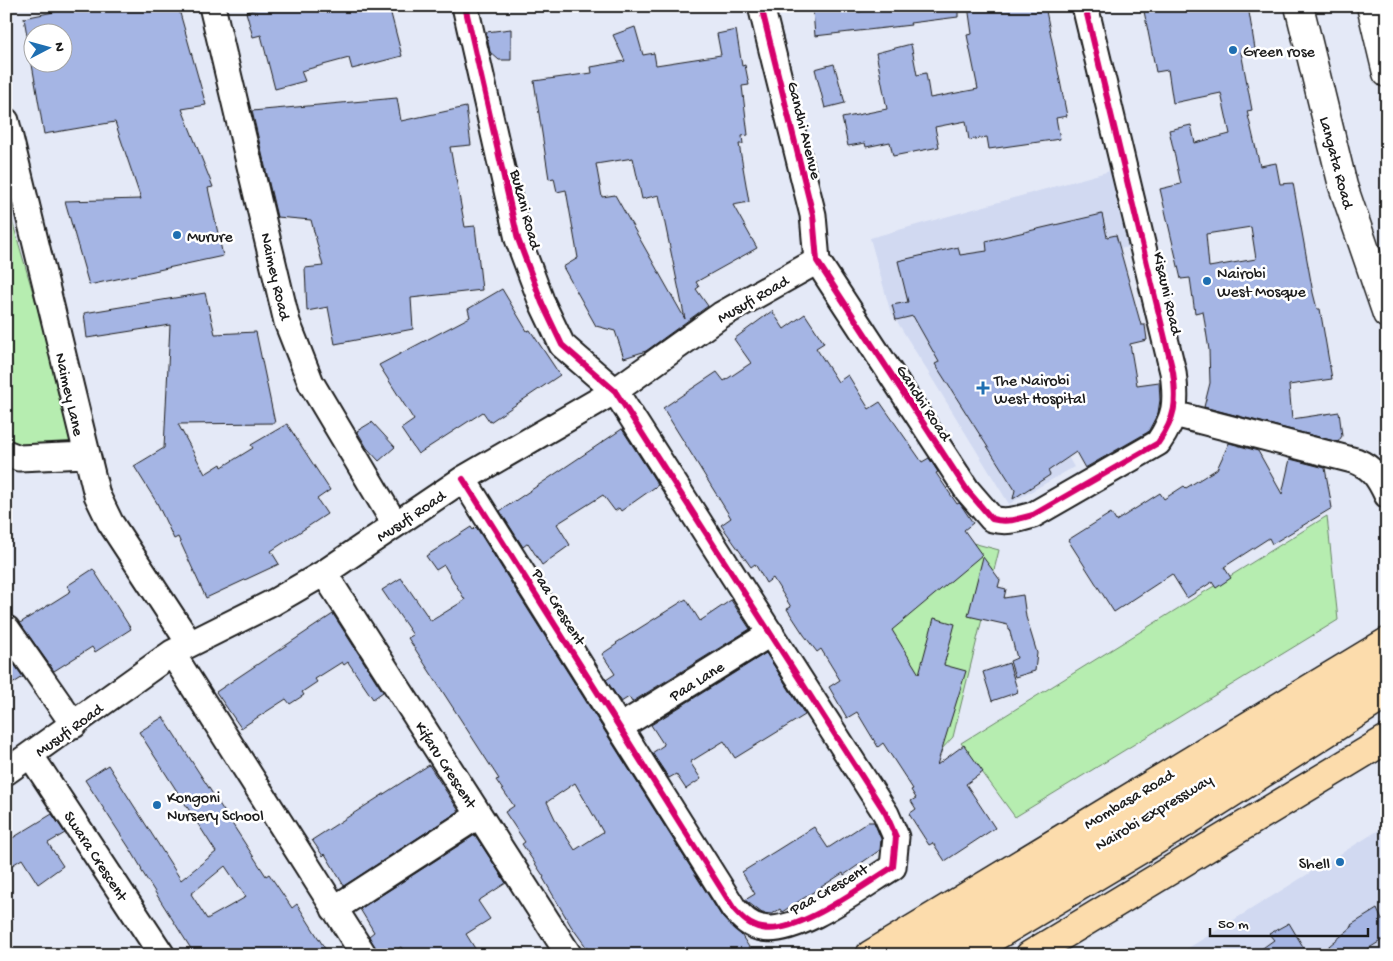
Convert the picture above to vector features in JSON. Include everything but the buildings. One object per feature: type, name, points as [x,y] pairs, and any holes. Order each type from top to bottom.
[{"type":"highway","name":"Mombasa Road","points":[[870,955],[1387,642]]},
{"type":"highway","name":"Nairobi Expressway","points":[[918,955],[1387,666]]},
{"type":"highway","name":"Nairobi Expressway","points":[[964,955],[1183,824],[1387,694]]},
{"type":"highway","points":[[1030,955],[1387,739]]},
{"type":"main road","name":"Langata Road","points":[[1299,6],[1342,186],[1387,314]]},
{"type":"main road","points":[[1371,6],[1387,73]]},
{"type":"street","name":"Naimey Road","points":[[212,6],[287,322],[311,383],[395,524]]},
{"type":"street","name":"Bukani Road","points":[[466,6],[518,239],[542,304],[562,345],[615,391]]},
{"type":"street","name":"Gandhi Avenue","points":[[762,6],[813,215],[817,261]]},
{"type":"street","name":"Kisauni Road","points":[[1033,515],[1158,443],[1170,426],[1174,414],[1176,392],[1173,372],[1085,6]]},
{"type":"street","name":"Naimey Lane","points":[[7,132],[97,495],[110,522],[181,649]]},
{"type":"street","name":"Musufi Road","points":[[6,772],[181,649],[274,602],[324,573],[463,479],[615,391],[721,315],[817,261]]},
{"type":"street","name":"Gandhi Road","points":[[817,261],[966,490],[992,519],[1014,521],[1033,515]]},
{"type":"street","name":"Paa Crescent","points":[[463,479],[734,909],[749,924],[763,929],[784,929],[821,912],[892,866],[896,836],[886,814],[615,391]]},
{"type":"street","points":[[1174,414],[1370,466],[1387,494]]},
{"type":"street","points":[[6,453],[19,458],[86,456]]},
{"type":"street","name":"Kifaru Crescent","points":[[324,573],[570,955]]},
{"type":"street","points":[[7,628],[74,725]]},
{"type":"street","name":"Paa Lane","points":[[620,726],[771,633]]},
{"type":"street","points":[[181,649],[334,909],[364,955]]},
{"type":"street","name":"Swara Crescent","points":[[31,756],[162,955]]},
{"type":"street","points":[[334,909],[479,815]]},
{"type":"shaded area","name":"The Nairobi West Hospital","points":[[1110,171],[1128,247],[966,286],[1074,467],[1009,504],[890,310],[870,238]]},
{"type":"shaded area","points":[[1387,825],[1387,955],[1177,955]]},
{"type":"green space","points":[[6,200],[63,396],[86,455],[16,451],[6,436]]},
{"type":"green space","points":[[1327,516],[1338,620],[1015,817],[961,743]]},
{"type":"green space","points":[[969,542],[999,550],[953,737],[940,751],[852,625]]},
{"type":"cycle path","points":[[463,479],[734,909],[743,918],[762,928],[776,928],[793,924],[829,907],[893,867],[896,837],[886,814],[615,391],[562,345],[542,303],[518,239],[465,6]]},
{"type":"cycle path","points":[[761,6],[813,215],[817,261],[967,490],[992,519],[1003,521],[1033,515],[1158,443],[1164,434],[1174,409],[1173,372],[1085,6]]},
{"type":"place","name":"Green rose","points":[[1233,50]]},
{"type":"place","name":"Murure","points":[[177,235]]},
{"type":"place","name":"Nairobi West Mosque","points":[[1207,281]]},
{"type":"place","name":"The Nairobi West Hospital","points":[[983,388]]},
{"type":"place","name":"Kongoni Nursery School","points":[[157,805]]},
{"type":"place","name":"Shell","points":[[1340,862]]}]
